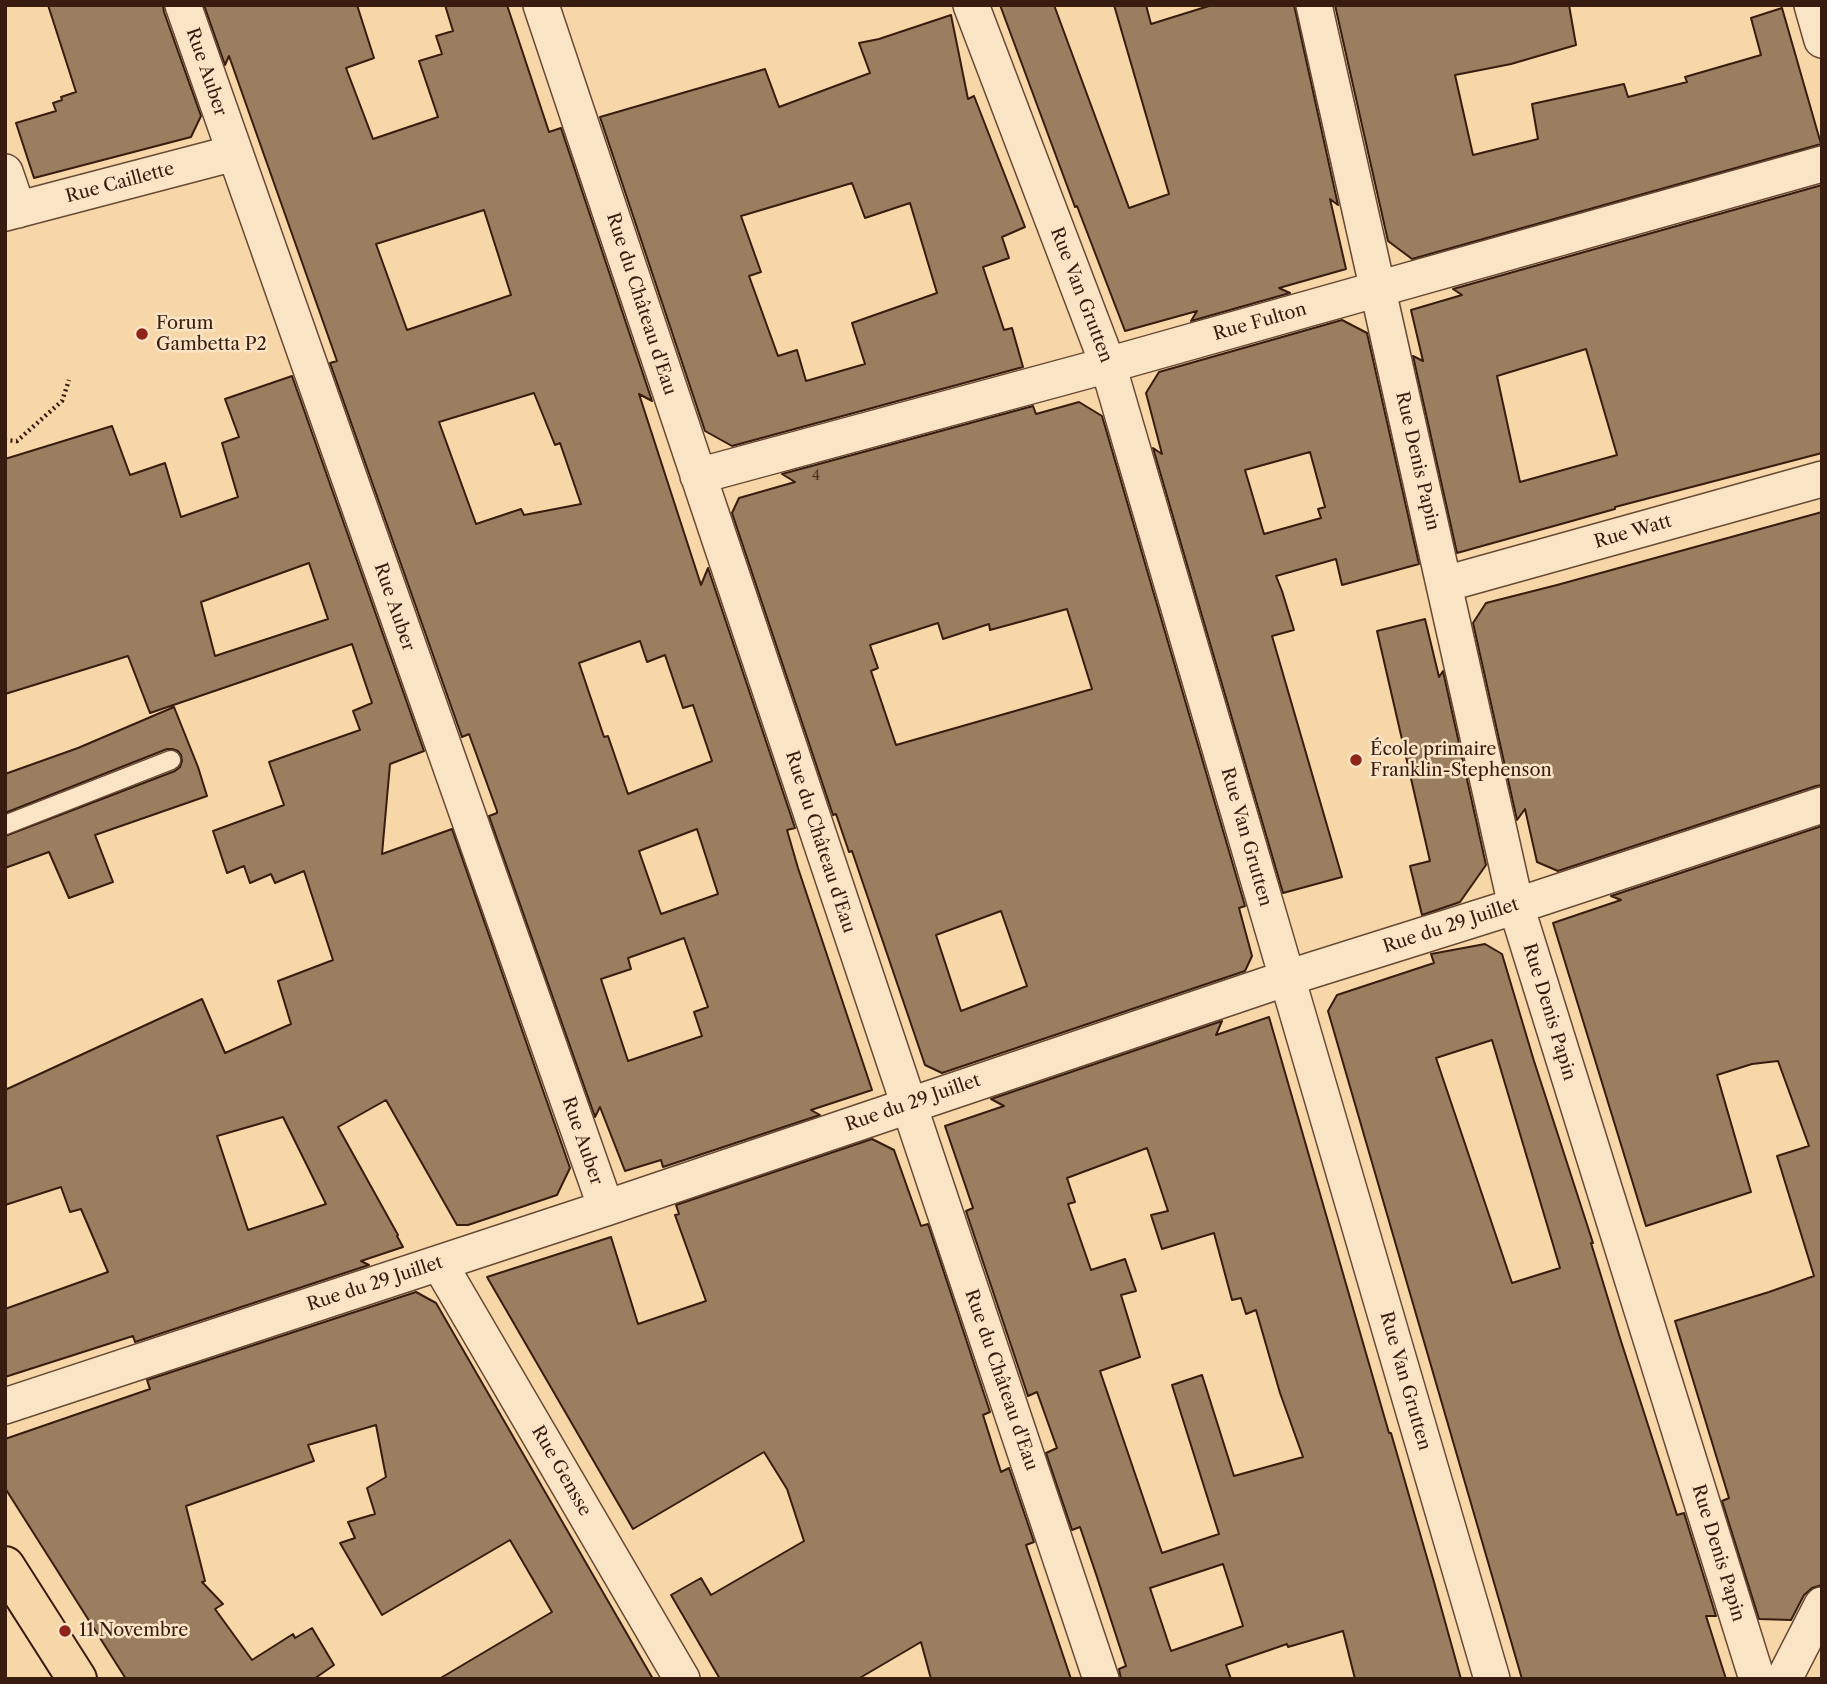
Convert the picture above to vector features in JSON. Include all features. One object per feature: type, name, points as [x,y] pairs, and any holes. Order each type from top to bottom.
[{"type":"main road","points":[[5,1566],[77,1679]]},
{"type":"main road","points":[[5,1614],[46,1679]]},
{"type":"street","name":"Rue Auber","points":[[183,5],[606,1208]]},
{"type":"street","name":"Rue du Château d'Eau","points":[[541,5],[1101,1679]]},
{"type":"street","name":"Rue Van Grutten","points":[[971,5],[1108,365],[1492,1679]]},
{"type":"street","name":"Rue Denis Papin","points":[[1314,5],[1516,906],[1757,1679]]},
{"type":"street","points":[[1812,5],[1822,40]]},
{"type":"street","name":"Rue Caillette","points":[[12,211],[234,153]]},
{"type":"street","name":"Rue Fulton","points":[[698,476],[1108,365],[1822,164]]},
{"type":"street","points":[[5,173],[12,211]]},
{"type":"street","name":"Rue Watt","points":[[1445,584],[1822,479]]},
{"type":"street","name":"Rue du 29 Juillet","points":[[5,1406],[606,1208],[1287,978],[1822,805]]},
{"type":"street","name":"Rue Gensse","points":[[439,1263],[682,1679]]},
{"type":"street","points":[[1784,1679],[1822,1605]]},
{"type":"lane","points":[[5,825],[171,760]]},
{"type":"path","points":[[5,440],[18,442],[62,401],[69,380]]},
{"type":"building","points":[[48,5],[163,5],[201,116],[191,137],[34,178],[16,123],[56,111],[53,103],[76,92]]},
{"type":"building","points":[[204,5],[357,5],[374,58],[346,68],[373,139],[438,117],[419,61],[442,54],[436,36],[453,31],[445,5],[507,5],[549,132],[561,128],[652,401],[639,394],[701,585],[708,568],[795,828],[787,830],[798,868],[872,1090],[811,1110],[820,1115],[663,1167],[661,1160],[625,1171],[600,1107],[595,1117],[489,816],[497,811],[469,734],[462,737],[330,363],[337,361],[229,56],[225,65]],"holes":[[[484,210],[511,295],[407,330],[376,244]],[[534,393],[555,445],[560,443],[581,504],[524,515],[521,509],[476,524],[439,422]],[[640,641],[647,662],[665,655],[683,708],[693,705],[712,761],[628,794],[608,736],[604,737],[579,663]],[[697,829],[718,894],[661,914],[639,851]],[[684,938],[708,1007],[694,1012],[702,1036],[628,1061],[601,979],[631,969],[628,958]]]},
{"type":"building","points":[[1000,5],[1054,5],[1129,208],[1169,194],[1114,5],[1146,5],[1151,24],[1212,5],[1294,5],[1338,205],[1330,199],[1346,269],[1279,288],[1290,293],[1191,321],[1197,311],[1125,331],[1077,206],[1075,207]]},
{"type":"building","points":[[1335,5],[1569,5],[1576,45],[1511,64],[1455,75],[1473,155],[1538,139],[1532,104],[1624,84],[1628,97],[1687,82],[1685,77],[1761,55],[1751,18],[1782,8],[1821,144],[1412,259],[1388,241]]},
{"type":"building","points":[[951,15],[968,99],[974,96],[1025,227],[1002,237],[1009,258],[983,267],[1004,330],[1012,328],[1023,367],[732,446],[705,431],[600,117],[765,69],[779,107],[870,73],[859,43]],"holes":[[[852,183],[865,218],[910,203],[937,293],[852,323],[865,364],[806,381],[797,350],[778,356],[749,276],[761,272],[741,216]]]},
{"type":"building","points":[[1822,185],[1822,453],[1615,507],[1457,553],[1413,356],[1423,361],[1411,310],[1462,295],[1453,289]],"holes":[[[1586,349],[1617,455],[1520,482],[1497,376]]]},
{"type":"building","points":[[1342,320],[1367,333],[1419,564],[1342,585],[1336,559],[1276,576],[1294,630],[1272,636],[1342,877],[1283,893],[1153,448],[1162,454],[1146,393],[1159,372]],"holes":[[[1310,452],[1325,507],[1318,509],[1321,518],[1264,534],[1245,470]]]},
{"type":"building","points":[[292,376],[424,751],[390,764],[382,854],[452,829],[570,1168],[557,1195],[468,1225],[457,1225],[386,1100],[338,1127],[403,1247],[361,1261],[369,1265],[135,1342],[133,1336],[5,1377],[5,1309],[108,1272],[81,1209],[70,1212],[61,1187],[5,1205],[5,1090],[202,999],[225,1053],[291,1024],[278,981],[333,960],[304,871],[275,883],[271,874],[250,883],[244,866],[227,873],[213,831],[284,805],[269,762],[360,730],[353,711],[372,703],[352,644],[150,713],[128,656],[5,694],[5,459],[112,426],[130,475],[165,463],[181,517],[238,497],[222,443],[239,437],[225,399]],"holes":[[[309,563],[328,619],[215,656],[201,602]],[[283,1117],[326,1204],[248,1230],[217,1136]]]},
{"type":"building","points":[[1079,402],[1102,416],[1245,906],[1239,908],[1252,956],[1245,971],[942,1073],[925,1065],[852,851],[849,852],[836,814],[833,815],[732,513],[739,498],[795,482],[782,474],[1033,406],[1036,414]],"holes":[[[1067,609],[1092,689],[896,745],[871,671],[878,668],[870,645],[938,623],[943,639],[989,624],[990,630]],[[1001,911],[1027,986],[961,1011],[936,935]]]},
{"type":"building","points":[[1822,512],[1822,785],[1558,871],[1537,862],[1525,809],[1517,820],[1473,623],[1486,603]]},
{"type":"building","points":[[1425,619],[1439,677],[1443,671],[1486,865],[1460,902],[1422,915],[1410,866],[1430,861],[1377,631]]},
{"type":"building","points":[[174,707],[207,796],[95,835],[113,882],[69,898],[49,852],[5,868],[5,836],[175,771],[182,761],[178,751],[167,749],[5,813],[5,774],[78,748]]},
{"type":"building","points":[[1822,826],[1822,1585],[1812,1588],[1804,1595],[1791,1620],[1759,1619],[1722,1501],[1729,1498],[1675,1321],[1814,1276],[1777,1156],[1809,1146],[1778,1061],[1752,1064],[1717,1075],[1751,1192],[1646,1226],[1553,923],[1621,900],[1611,896]]},
{"type":"building","points":[[1485,944],[1502,954],[1677,1515],[1684,1513],[1716,1616],[1706,1616],[1726,1679],[1522,1679],[1328,1011],[1337,995],[1434,963],[1431,954]],"holes":[[[1492,1040],[1560,1268],[1512,1283],[1436,1058]]]},
{"type":"building","points":[[1269,1017],[1461,1679],[1355,1679],[1343,1631],[1288,1647],[1287,1644],[1226,1665],[1231,1679],[1121,1679],[1119,1669],[1126,1666],[1096,1574],[1080,1527],[1072,1530],[1046,1453],[1057,1448],[1037,1392],[1028,1396],[966,1211],[973,1208],[945,1126],[1004,1106],[991,1099],[1222,1021],[1216,1035]],"holes":[[[1147,1148],[1168,1211],[1151,1215],[1162,1249],[1214,1233],[1232,1300],[1241,1298],[1246,1314],[1256,1310],[1280,1393],[1303,1457],[1234,1476],[1202,1375],[1172,1385],[1219,1534],[1162,1553],[1100,1371],[1140,1357],[1121,1295],[1136,1291],[1125,1259],[1091,1270],[1068,1204],[1075,1202],[1067,1178]],[[1223,1564],[1243,1626],[1171,1651],[1150,1588]]]},
{"type":"building","points":[[872,1139],[894,1150],[921,1226],[928,1224],[990,1412],[983,1415],[1001,1472],[1009,1468],[1034,1542],[1026,1545],[1071,1679],[931,1679],[921,1642],[858,1679],[720,1679],[671,1595],[701,1578],[711,1595],[804,1541],[787,1489],[764,1452],[633,1529],[487,1277],[611,1237],[638,1324],[706,1301],[675,1215],[679,1214],[676,1205]]},
{"type":"building","points":[[416,1292],[436,1303],[653,1679],[439,1679],[552,1612],[510,1540],[382,1615],[340,1543],[355,1538],[348,1522],[375,1514],[367,1488],[386,1477],[376,1425],[308,1445],[314,1461],[186,1506],[205,1581],[202,1582],[223,1604],[215,1609],[252,1660],[293,1634],[295,1638],[312,1628],[334,1665],[314,1679],[126,1679],[5,1488],[5,1439],[150,1389],[147,1380]]},
{"type":"place","name":"Forum Gambetta P2","points":[[142,334]]},
{"type":"place","name":"École primaire Franklin-Stephenson","points":[[1356,760]]},
{"type":"place","name":"11 Novembre","points":[[65,1631]]}]
